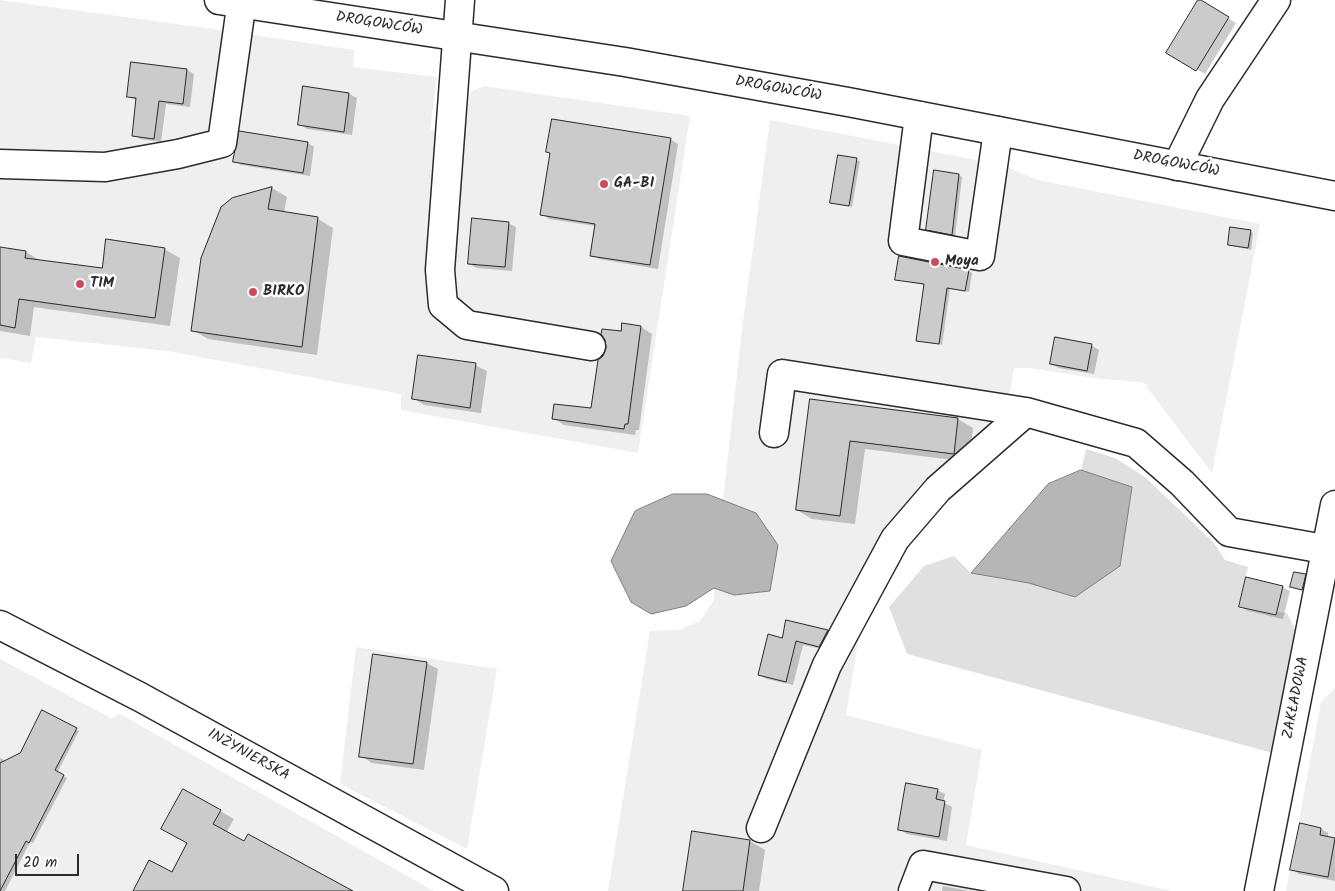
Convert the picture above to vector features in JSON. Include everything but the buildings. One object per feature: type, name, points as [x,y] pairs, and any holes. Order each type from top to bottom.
[{"type":"main road","points":[[460,0],[440,270],[443,305],[467,325],[591,346]]},
{"type":"main road","points":[[1177,166],[1210,99],[1276,0]]},
{"type":"main road","points":[[0,164],[105,167],[178,154],[222,142],[234,1]]},
{"type":"main road","name":"DROGOWCÓW","points":[[234,1],[457,38],[625,62],[1335,196]]},
{"type":"main road","points":[[919,116],[902,240],[980,256],[998,131]]},
{"type":"main road","points":[[774,433],[782,374],[1026,412],[1136,443],[1182,483],[1229,532],[1331,550]]},
{"type":"main road","points":[[761,828],[827,664],[895,539],[938,489],[1026,412]]},
{"type":"main road","name":"ZAKŁADOWA","points":[[1259,891],[1331,550],[1335,505]]},
{"type":"main road","name":"INŻYNIERSKA","points":[[0,625],[140,697],[494,891]]},
{"type":"main road","points":[[913,891],[923,865],[1066,891]]},
{"type":"shaded area","points":[[0,0],[354,50],[353,67],[437,77],[430,130],[465,132],[469,96],[472,91],[484,86],[690,116],[638,453],[401,410],[401,394],[167,351],[36,337],[31,363],[0,358]]},
{"type":"shaded area","points":[[770,120],[1002,165],[1038,180],[1260,224],[1212,473],[1146,388],[1148,385],[1141,382],[1101,379],[1029,368],[1014,368],[1007,412],[930,478],[875,550],[843,605],[836,627],[860,632],[846,715],[982,750],[966,845],[1172,891],[608,891],[650,631],[679,630],[700,621],[714,600],[714,588],[734,595],[770,591],[778,544],[756,513],[723,500],[742,329]]},
{"type":"shaded area","points":[[1086,449],[1115,458],[1145,477],[1214,543],[1225,560],[1248,567],[1238,608],[1276,616],[1277,612],[1287,613],[1297,634],[1273,753],[907,654],[889,607],[924,566],[954,556],[971,573],[1029,583],[1076,597],[1132,488],[1081,470]]},
{"type":"shaded area","points":[[1081,470],[1132,487],[1120,566],[1075,597],[1029,583],[971,573],[1048,484]]},
{"type":"shaded area","points":[[673,494],[707,494],[756,513],[778,545],[770,591],[734,595],[714,588],[686,606],[651,614],[631,602],[611,561],[635,511]]},
{"type":"shaded area","points":[[356,647],[497,669],[467,849],[340,784]]},
{"type":"shaded area","points":[[0,659],[110,719],[120,714],[434,891],[0,891]]},
{"type":"shaded area","points":[[1335,688],[1335,891],[1286,891],[1321,702]]},
{"type":"place","name":"GA-BI","points":[[604,184]]},
{"type":"place","name":"Moya","points":[[935,262]]},
{"type":"place","name":"TIM","points":[[80,284]]},
{"type":"place","name":"BIRKO","points":[[253,292]]}]
